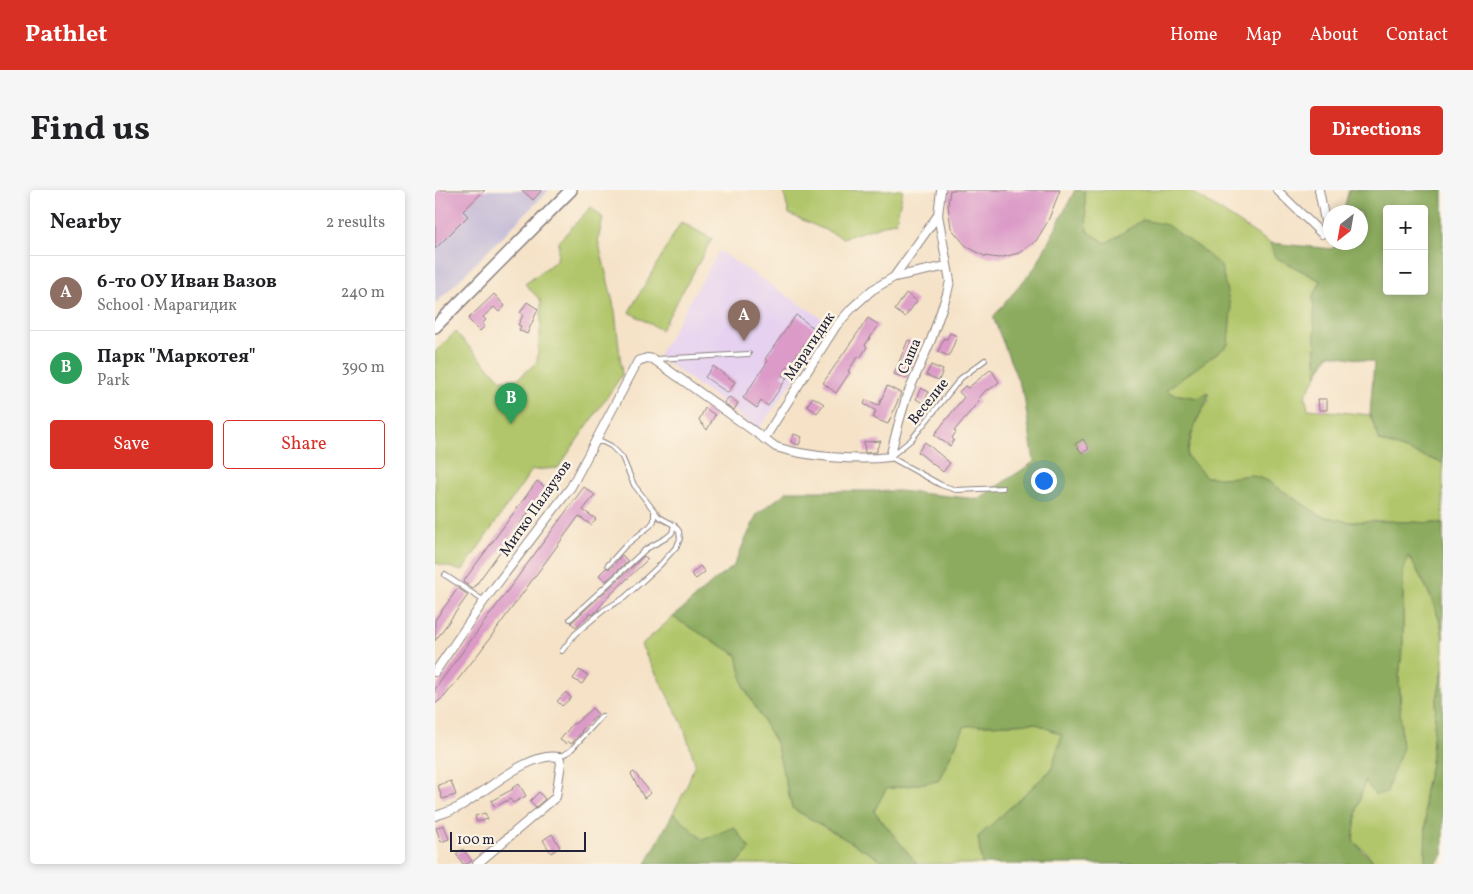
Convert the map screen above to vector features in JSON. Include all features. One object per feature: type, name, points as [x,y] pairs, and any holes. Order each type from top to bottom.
[{"type":"street","points":[[435,327],[571,190]]},
{"type":"street","points":[[894,277],[938,215],[941,190]]},
{"type":"street","points":[[1277,190],[1322,234],[1326,226],[1319,190]]},
{"type":"street","name":"Саша","points":[[890,457],[906,398],[931,340],[950,280],[938,215]]},
{"type":"street","name":"Марагидик","points":[[764,438],[836,326],[853,307],[872,290],[894,277],[947,266]]},
{"type":"street","points":[[650,359],[777,446],[793,452],[871,459],[890,457]]},
{"type":"street","name":"Митко Палаузов","points":[[435,672],[485,601],[571,487],[638,361],[650,359]]},
{"type":"street","points":[[435,816],[457,808],[497,780],[535,760],[549,755],[559,757],[561,762],[556,797],[477,864]]},
{"type":"lane","points":[[650,359],[749,354]]},
{"type":"lane","name":"Веселие","points":[[890,457],[911,440],[961,378],[985,360]]},
{"type":"lane","points":[[562,651],[575,634],[604,610],[623,598],[660,565],[681,539],[679,531],[674,525],[659,517],[634,486],[622,457],[611,446],[603,442],[595,442]]},
{"type":"lane","points":[[890,457],[941,485],[956,490],[1003,488]]},
{"type":"lane","points":[[607,565],[625,546],[650,526],[654,521],[654,512]]},
{"type":"lane","points":[[570,619],[646,549],[667,538],[672,533],[674,525]]},
{"type":"lane","points":[[445,575],[485,601]]},
{"type":"lane","points":[[559,757],[570,751],[602,716]]},
{"type":"shaded area","points":[[435,190],[549,190],[435,304]]},
{"type":"shaded area","points":[[719,251],[832,325],[759,429],[658,356]]},
{"type":"green space","points":[[783,190],[903,190],[896,221],[843,238],[789,214]]},
{"type":"green space","points":[[1075,190],[1084,190],[1087,231],[1106,243],[1143,220],[1167,225],[1200,248],[1221,266],[1231,310],[1228,345],[1166,390],[1173,394],[1198,398],[1208,392],[1206,402],[1192,432],[1187,456],[1206,477],[1229,478],[1251,475],[1268,481],[1321,516],[1349,522],[1384,521],[1436,523],[1443,525],[1443,639],[1435,606],[1408,555],[1403,570],[1403,642],[1399,678],[1402,750],[1387,792],[1375,795],[1365,781],[1357,809],[1353,841],[1376,864],[982,864],[978,837],[1051,770],[1062,735],[1035,723],[965,726],[938,781],[886,789],[874,811],[917,864],[888,864],[792,808],[776,743],[744,687],[737,655],[673,617],[716,579],[733,567],[757,514],[788,491],[898,491],[978,499],[1034,462],[1024,396],[993,317],[1036,266]]},
{"type":"green space","points":[[1084,190],[1189,190],[1270,243],[1275,257],[1321,281],[1313,297],[1317,375],[1305,396],[1308,409],[1370,415],[1380,441],[1443,463],[1443,525],[1436,523],[1384,521],[1349,522],[1321,516],[1268,481],[1251,475],[1229,478],[1206,477],[1187,456],[1194,428],[1208,402],[1208,393],[1198,398],[1173,394],[1165,390],[1228,345],[1200,248],[1187,240],[1106,243],[1087,231]]},
{"type":"green space","points":[[1349,190],[1443,190],[1443,463],[1380,441],[1370,415],[1374,362],[1329,354],[1317,375],[1313,297],[1321,281],[1275,257],[1270,243],[1323,248],[1323,250],[1368,250],[1368,205],[1345,205]]},
{"type":"green space","points":[[591,207],[603,218],[598,240],[615,311],[622,375],[558,468],[532,470],[462,571],[435,563],[435,352],[455,332],[501,380],[519,378],[537,362],[541,324],[541,301],[525,284],[557,260],[559,241]]},
{"type":"green space","points":[[681,222],[712,239],[661,330],[629,312]]},
{"type":"green space","points":[[1408,554],[1428,591],[1442,627],[1443,639],[1443,670],[1436,704],[1431,763],[1424,795],[1426,821],[1425,860],[1427,864],[1376,864],[1353,841],[1357,809],[1365,781],[1387,792],[1390,780],[1401,706],[1399,678],[1403,642],[1403,570]]},
{"type":"green space","points":[[673,617],[737,655],[744,687],[776,743],[792,808],[888,864],[737,864],[750,849],[734,827],[703,840],[673,813],[686,788],[695,763],[683,725],[641,645]]},
{"type":"green space","points":[[1443,670],[1443,855],[1435,864],[1427,864],[1425,860],[1426,821],[1424,795],[1431,763],[1436,704]]},
{"type":"green space","points":[[1035,723],[1062,735],[1051,770],[978,837],[982,864],[917,864],[874,811],[886,789],[938,781],[965,726]]},
{"type":"green space","points":[[673,813],[703,840],[734,827],[750,849],[737,864],[646,864]]},
{"type":"building","points":[[435,190],[485,190],[463,211],[468,216],[435,249]]},
{"type":"building","points":[[522,190],[542,190],[533,200]]},
{"type":"building","points":[[950,190],[1060,190],[1048,221],[1036,241],[1019,253],[999,258],[984,256],[966,246],[951,228],[948,206]]},
{"type":"building","points":[[906,293],[917,301],[905,317],[895,310]]},
{"type":"building","points":[[494,294],[505,306],[499,312],[494,307],[483,317],[486,320],[482,324],[485,326],[480,331],[468,319]]},
{"type":"building","points":[[527,302],[538,309],[527,334],[519,330],[521,326],[518,325],[523,315],[520,313]]},
{"type":"building","points":[[796,315],[815,329],[782,375],[787,378],[768,406],[761,401],[757,408],[743,398],[768,361],[765,359]]},
{"type":"building","points":[[868,318],[879,325],[865,345],[867,347],[860,358],[858,356],[848,371],[850,372],[836,393],[823,383]]},
{"type":"building","points":[[950,333],[957,336],[949,356],[938,352],[944,338],[947,339]]},
{"type":"building","points":[[908,340],[921,346],[907,379],[894,374]]},
{"type":"building","points":[[931,365],[943,370],[939,380],[926,375]]},
{"type":"building","points":[[713,366],[735,382],[728,393],[705,377]]},
{"type":"building","points":[[991,369],[999,382],[989,390],[987,389],[977,400],[979,401],[954,431],[956,432],[952,438],[954,440],[950,446],[934,435],[964,397],[959,392],[965,386],[968,388]]},
{"type":"building","points":[[887,386],[901,393],[888,424],[873,418],[876,411],[864,404],[866,400],[879,405]]},
{"type":"building","points":[[921,388],[929,392],[923,403],[916,399]]},
{"type":"building","points":[[729,397],[738,403],[734,410],[724,403]]},
{"type":"building","points":[[813,397],[824,404],[817,413],[807,406]]},
{"type":"building","points":[[1318,399],[1327,399],[1327,410],[1319,410]]},
{"type":"building","points":[[705,408],[715,415],[707,430],[699,420]]},
{"type":"building","points":[[794,434],[802,437],[799,445],[791,442]]},
{"type":"building","points":[[1083,439],[1089,449],[1082,453],[1075,444]]},
{"type":"building","points":[[881,441],[877,452],[865,453],[864,442]]},
{"type":"building","points":[[925,442],[950,463],[943,472],[918,452]]},
{"type":"building","points":[[537,481],[546,488],[473,589],[463,582]]},
{"type":"building","points":[[584,487],[595,495],[583,510],[596,519],[591,525],[579,516],[479,653],[445,696],[435,704],[435,689]]},
{"type":"building","points":[[622,555],[628,561],[606,581],[599,575],[606,568],[611,568]]},
{"type":"building","points":[[644,556],[648,559],[606,599],[595,613],[592,615],[591,613],[576,627],[571,623]]},
{"type":"building","points":[[700,566],[705,572],[696,579],[691,574]]},
{"type":"building","points":[[458,588],[468,595],[435,641],[435,620]]},
{"type":"building","points":[[579,670],[588,675],[582,684],[573,679]]},
{"type":"building","points":[[566,692],[571,698],[562,706],[557,701]]},
{"type":"building","points":[[592,708],[598,714],[571,744],[568,741],[566,744],[560,740],[573,723],[575,724]]},
{"type":"building","points":[[634,772],[651,793],[644,798],[631,774]]},
{"type":"building","points":[[451,781],[456,795],[442,799],[438,785]]},
{"type":"building","points":[[519,784],[526,796],[513,803],[510,799],[495,807],[491,801]]},
{"type":"building","points":[[539,792],[545,799],[536,807],[530,801]]},
{"type":"building","points":[[485,813],[488,819],[477,822],[475,816]]},
{"type":"building","points":[[444,825],[449,839],[441,842],[436,828]]},
{"type":"building","points":[[552,834],[560,847],[551,853],[543,840]]},
{"type":"building","points":[[463,849],[472,861],[467,864],[463,864],[456,854]]},
{"type":"place","name":"6-то ОУ Иван Вазов","points":[[744,341]]},
{"type":"place","name":"Парк \"Маркотея\"","points":[[511,424]]}]
